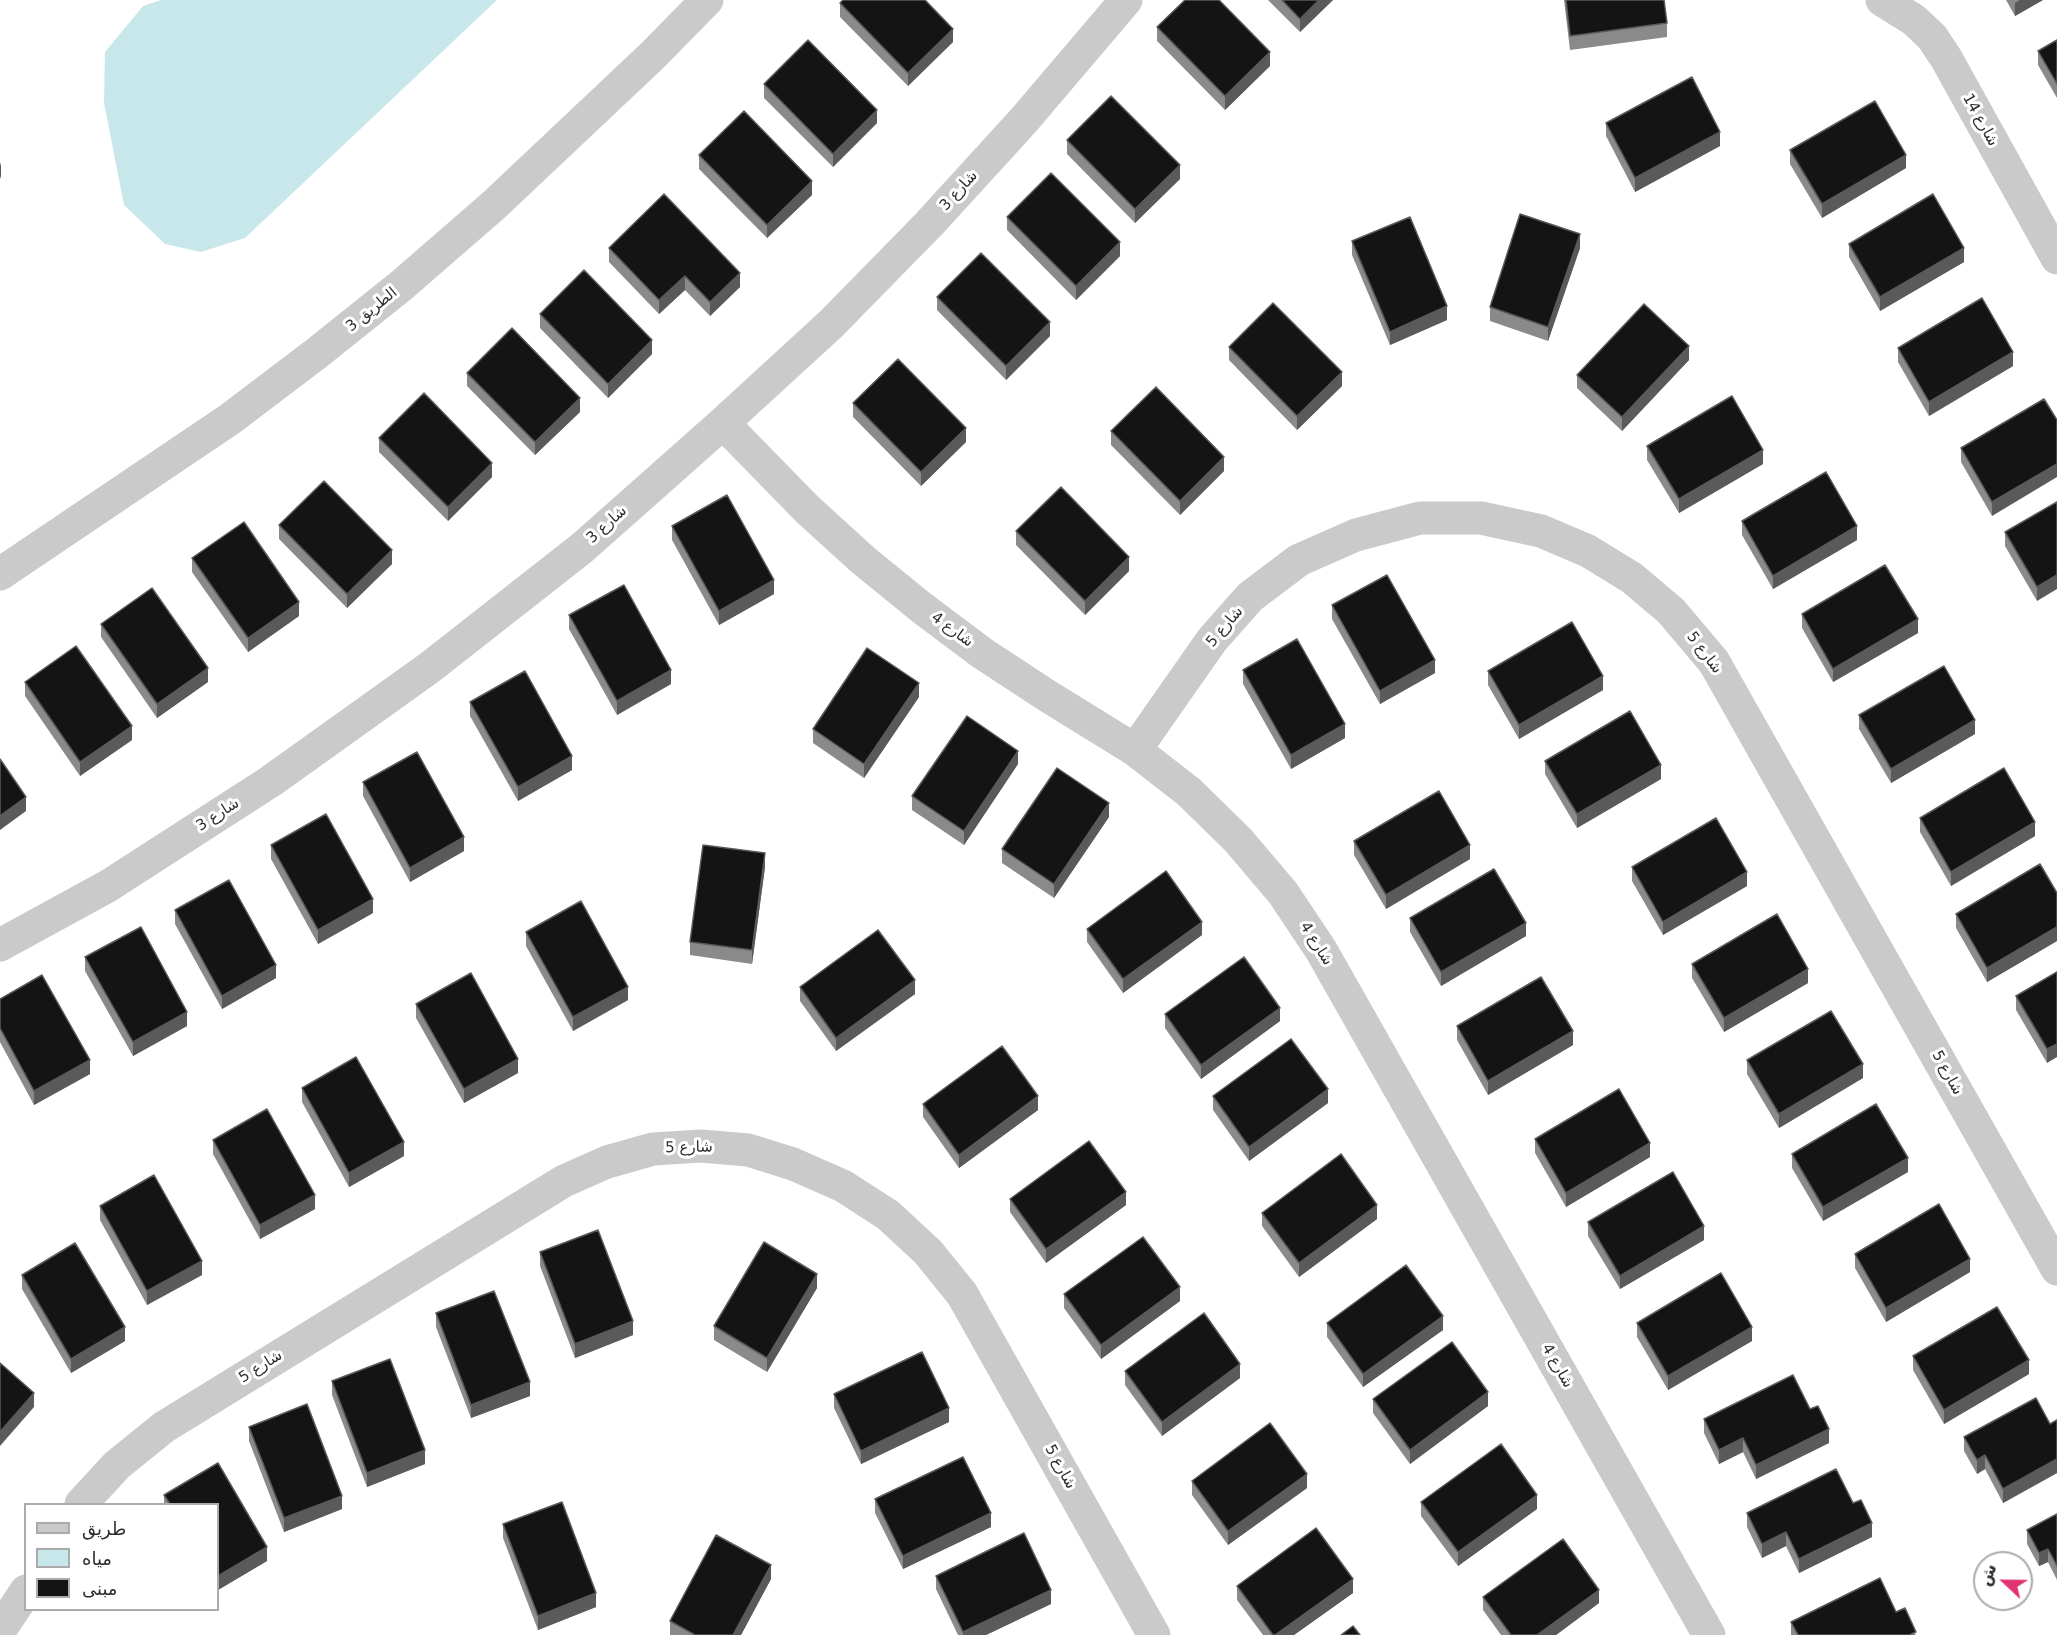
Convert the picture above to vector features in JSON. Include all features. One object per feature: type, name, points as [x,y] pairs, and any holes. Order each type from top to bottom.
[{"type":"street","name":"3 الطريق","points":[[0,574],[230,419],[402,285],[510,190],[707,0]]},
{"type":"street","name":"شارع 3","points":[[0,945],[108,886],[243,800],[420,675],[582,548],[831,324],[929,224],[1024,120],[1126,0]]},
{"type":"street","name":"شارع 14","points":[[1882,0],[1914,20],[1936,44],[2057,258]]},
{"type":"street","name":"شارع 4","points":[[723,423],[807,510],[921,608],[1036,689],[1135,750],[1189,792],[1238,840],[1283,893],[1321,950],[1709,1635]]},
{"type":"street","name":"شارع 5","points":[[1135,750],[1212,640],[1250,597],[1299,560],[1356,535],[1420,518],[1481,518],[1541,531],[1588,551],[1632,578],[1671,612],[1714,662],[2057,1269]]},
{"type":"street","name":"شارع 5","points":[[82,1503],[117,1465],[164,1427],[564,1181],[607,1162],[653,1149],[701,1146],[748,1150],[793,1164],[843,1186],[888,1215],[928,1252],[962,1294],[1154,1635]]},
{"type":"street","points":[[6,1630],[24,1595]]},
{"type":"water","points":[[161,0],[497,0],[245,238],[201,252],[165,244],[124,205],[104,103],[105,52],[143,6]]},
{"type":"building","points":[[843,0],[925,0],[953,29],[908,73],[840,3]]},
{"type":"building","points":[[1185,0],[1219,0],[1270,52],[1225,96],[1157,27]]},
{"type":"building","points":[[1282,0],[1319,0],[1300,19]]},
{"type":"building","points":[[1566,0],[1664,0],[1667,23],[1570,36]]},
{"type":"building","points":[[808,40],[877,110],[833,154],[764,84]]},
{"type":"building","points":[[2057,40],[2057,84],[2038,51]]},
{"type":"building","points":[[1692,77],[1720,132],[1635,178],[1606,123]]},
{"type":"building","points":[[1111,96],[1180,165],[1135,209],[1067,140]]},
{"type":"building","points":[[1875,101],[1906,155],[1822,204],[1790,150]]},
{"type":"building","points":[[744,111],[812,181],[767,225],[699,155]]},
{"type":"building","points":[[1051,173],[1120,242],[1076,286],[1007,217]]},
{"type":"building","points":[[664,194],[740,273],[710,302],[685,276],[659,300],[609,248]]},
{"type":"building","points":[[1933,194],[1964,248],[1880,297],[1849,244]]},
{"type":"building","points":[[1520,214],[1580,234],[1548,327],[1490,307]]},
{"type":"building","points":[[1410,217],[1447,306],[1390,332],[1352,241]]},
{"type":"building","points":[[981,253],[1050,322],[1006,366],[937,297]]},
{"type":"building","points":[[584,270],[652,340],[608,384],[540,314]]},
{"type":"building","points":[[1982,298],[2013,352],[1929,402],[1898,348]]},
{"type":"building","points":[[1273,303],[1342,372],[1297,416],[1229,347]]},
{"type":"building","points":[[1644,304],[1689,346],[1622,417],[1577,375]]},
{"type":"building","points":[[512,328],[580,398],[535,442],[467,373]]},
{"type":"building","points":[[898,359],[966,428],[921,472],[853,403]]},
{"type":"building","points":[[1156,387],[1224,457],[1180,501],[1111,431]]},
{"type":"building","points":[[424,393],[492,463],[448,507],[379,438]]},
{"type":"building","points":[[1732,396],[1763,450],[1679,499],[1647,446]]},
{"type":"building","points":[[2044,399],[2057,420],[2057,464],[1992,502],[1961,448]]},
{"type":"building","points":[[1826,472],[1857,526],[1773,576],[1742,521]]},
{"type":"building","points":[[324,481],[392,550],[347,594],[279,525]]},
{"type":"building","points":[[1061,487],[1129,557],[1085,601],[1016,531]]},
{"type":"building","points":[[727,495],[774,580],[719,611],[672,526]]},
{"type":"building","points":[[2057,502],[2057,575],[2037,587],[2005,532]]},
{"type":"building","points":[[244,522],[299,602],[248,638],[192,558]]},
{"type":"building","points":[[1885,565],[1918,619],[1833,669],[1802,614]]},
{"type":"building","points":[[1387,575],[1435,660],[1380,691],[1332,605]]},
{"type":"building","points":[[624,585],[671,670],[617,701],[569,615]]},
{"type":"building","points":[[152,588],[208,668],[157,704],[101,624]]},
{"type":"building","points":[[1572,622],[1603,676],[1519,725],[1488,671]]},
{"type":"building","points":[[1297,639],[1345,724],[1291,755],[1243,670]]},
{"type":"building","points":[[76,646],[132,726],[80,762],[25,682]]},
{"type":"building","points":[[867,648],[919,683],[864,764],[813,729]]},
{"type":"building","points":[[1944,666],[1975,720],[1891,769],[1859,715]]},
{"type":"building","points":[[525,671],[572,756],[518,787],[470,702]]},
{"type":"building","points":[[1630,711],[1661,765],[1577,814],[1545,761]]},
{"type":"building","points":[[967,716],[1018,751],[964,831],[912,796]]},
{"type":"building","points":[[417,752],[464,837],[410,868],[363,782]]},
{"type":"building","points":[[0,759],[26,797],[0,816]]},
{"type":"building","points":[[1057,768],[1109,803],[1054,884],[1002,849]]},
{"type":"building","points":[[2004,768],[2035,822],[1951,872],[1920,818]]},
{"type":"building","points":[[1439,791],[1470,845],[1386,895],[1354,841]]},
{"type":"building","points":[[326,814],[373,899],[318,930],[271,845]]},
{"type":"building","points":[[1716,818],[1747,872],[1663,922],[1632,867]]},
{"type":"building","points":[[703,845],[765,853],[752,950],[690,942]]},
{"type":"building","points":[[2040,864],[2057,893],[2057,927],[1987,968],[1956,914]]},
{"type":"building","points":[[1494,869],[1526,923],[1441,972],[1410,918]]},
{"type":"building","points":[[1166,871],[1202,922],[1123,979],[1087,929]]},
{"type":"building","points":[[229,880],[276,965],[222,996],[175,910]]},
{"type":"building","points":[[581,901],[628,987],[573,1017],[526,932]]},
{"type":"building","points":[[1777,914],[1808,969],[1724,1018],[1692,964]]},
{"type":"building","points":[[141,927],[187,1012],[133,1042],[85,957]]},
{"type":"building","points":[[878,930],[915,980],[836,1038],[800,987]]},
{"type":"building","points":[[1244,957],[1280,1008],[1201,1065],[1165,1014]]},
{"type":"building","points":[[2057,972],[2057,1044],[2047,1049],[2016,996]]},
{"type":"building","points":[[471,973],[518,1059],[464,1089],[416,1004]]},
{"type":"building","points":[[42,975],[90,1060],[34,1091],[0,1028],[0,999]]},
{"type":"building","points":[[1541,977],[1573,1031],[1488,1081],[1457,1026]]},
{"type":"building","points":[[1831,1011],[1863,1064],[1779,1114],[1747,1060]]},
{"type":"building","points":[[1291,1039],[1328,1089],[1249,1147],[1213,1096]]},
{"type":"building","points":[[1002,1046],[1038,1096],[959,1155],[923,1104]]},
{"type":"building","points":[[356,1057],[404,1142],[349,1173],[302,1088]]},
{"type":"building","points":[[1619,1089],[1650,1143],[1566,1193],[1535,1139]]},
{"type":"building","points":[[1876,1104],[1908,1158],[1823,1207],[1792,1154]]},
{"type":"building","points":[[267,1109],[315,1195],[260,1225],[213,1140]]},
{"type":"building","points":[[1089,1141],[1126,1192],[1046,1249],[1010,1199]]},
{"type":"building","points":[[1341,1154],[1377,1205],[1299,1263],[1262,1213]]},
{"type":"building","points":[[1673,1172],[1704,1226],[1620,1276],[1588,1222]]},
{"type":"building","points":[[154,1175],[202,1261],[147,1291],[100,1206]]},
{"type":"building","points":[[1939,1204],[1970,1259],[1886,1308],[1855,1254]]},
{"type":"building","points":[[598,1230],[633,1321],[575,1344],[540,1252]]},
{"type":"building","points":[[1143,1237],[1180,1287],[1101,1345],[1064,1294]]},
{"type":"building","points":[[764,1242],[817,1274],[767,1358],[714,1326]]},
{"type":"building","points":[[75,1243],[125,1327],[71,1359],[22,1275]]},
{"type":"building","points":[[1406,1265],[1443,1316],[1363,1374],[1327,1323]]},
{"type":"building","points":[[1721,1273],[1752,1327],[1668,1376],[1637,1323]]},
{"type":"building","points":[[494,1291],[530,1382],[471,1405],[436,1313]]},
{"type":"building","points":[[1997,1307],[2029,1360],[1944,1410],[1913,1356]]},
{"type":"building","points":[[1204,1313],[1240,1364],[1162,1422],[1125,1371]]},
{"type":"building","points":[[1452,1342],[1488,1392],[1410,1450],[1373,1399]]},
{"type":"building","points":[[922,1352],[949,1408],[861,1451],[834,1394]]},
{"type":"building","points":[[390,1359],[425,1450],[367,1473],[332,1381]]},
{"type":"building","points":[[0,1363],[34,1393],[0,1432]]},
{"type":"building","points":[[1793,1375],[1810,1409],[1818,1406],[1829,1429],[1756,1465],[1743,1438],[1719,1450],[1704,1419]]},
{"type":"building","points":[[2036,1398],[2050,1424],[2057,1420],[2057,1459],[2003,1489],[1985,1455],[1977,1460],[1964,1437]]},
{"type":"building","points":[[307,1404],[342,1496],[284,1518],[249,1427]]},
{"type":"building","points":[[1270,1423],[1307,1474],[1228,1531],[1192,1481]]},
{"type":"building","points":[[1501,1444],[1537,1495],[1458,1552],[1421,1502]]},
{"type":"building","points":[[963,1457],[991,1513],[903,1556],[875,1499]]},
{"type":"building","points":[[218,1463],[267,1547],[219,1575],[219,1503],[169,1503],[164,1495]]},
{"type":"building","points":[[1836,1469],[1853,1503],[1861,1500],[1872,1523],[1799,1559],[1786,1532],[1762,1544],[1747,1513]]},
{"type":"building","points":[[562,1502],[596,1593],[538,1616],[503,1524]]},
{"type":"building","points":[[2057,1514],[2057,1566],[2048,1549],[2039,1553],[2027,1530]]},
{"type":"building","points":[[1316,1528],[1353,1579],[1273,1635],[1237,1586]]},
{"type":"building","points":[[1024,1533],[1051,1590],[963,1632],[936,1576]]},
{"type":"building","points":[[716,1535],[771,1565],[733,1635],[695,1635],[670,1621]]},
{"type":"building","points":[[1563,1539],[1599,1590],[1537,1635],[1511,1635],[1483,1597]]},
{"type":"building","points":[[1880,1578],[1896,1612],[1905,1608],[1916,1632],[1909,1635],[1798,1635],[1791,1622]]},
{"type":"building","points":[[1353,1626],[1360,1635],[1341,1635]]}]
